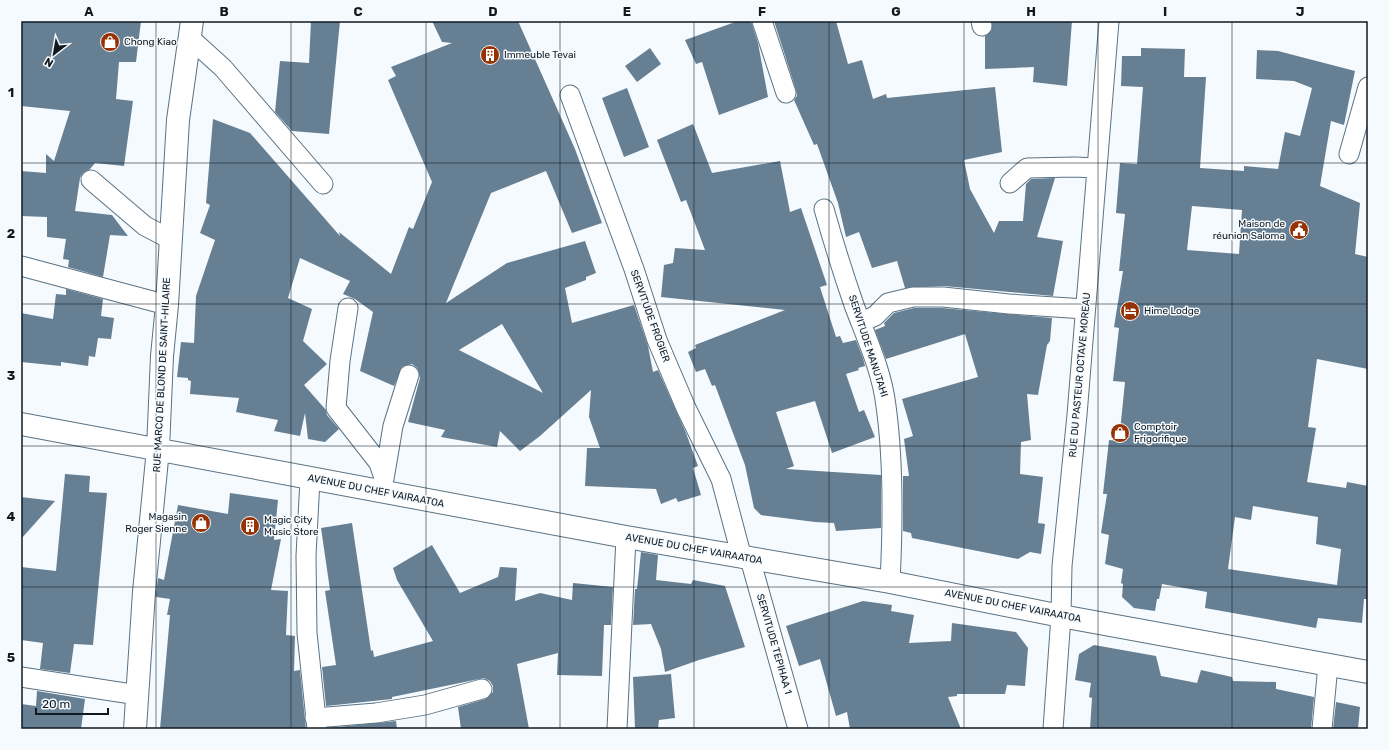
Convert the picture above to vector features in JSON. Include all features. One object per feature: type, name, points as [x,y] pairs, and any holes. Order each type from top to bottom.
[{"type":"main road","name":"RUE MARCQ DE BLOND DE SAINT-HILAIRE","points":[[135,729],[144,592],[158,449],[162,356],[167,305],[178,120],[192,30]]},
{"type":"main road","name":"AVENUE DU CHEF VAIRAATOA","points":[[21,424],[310,479],[383,485],[626,537],[890,582],[1061,616],[1368,672]]},
{"type":"street","points":[[762,21],[786,93]]},
{"type":"street","name":"RUE DU PASTEUR OCTAVE MOREAU","points":[[1053,729],[1061,616],[1062,566],[1077,415],[1109,21]]},
{"type":"street","points":[[192,30],[323,184]]},
{"type":"street","points":[[1349,154],[1368,87]]},
{"type":"street","name":"SERVITUDE FROGIER","points":[[570,95],[634,269],[657,340],[686,408],[720,478],[746,558]]},
{"type":"street","points":[[1010,182],[1027,168],[1096,168]]},
{"type":"street","points":[[91,180],[145,226],[170,239]]},
{"type":"street","name":"SERVITUDE MANUTAHI","points":[[824,209],[836,251],[861,322],[886,405],[890,456],[892,532],[890,582]]},
{"type":"street","points":[[21,266],[167,305]]},
{"type":"street","points":[[861,322],[874,316],[888,303],[913,297],[943,297],[1009,304],[1085,309]]},
{"type":"street","points":[[348,308],[340,361],[336,408],[379,463],[383,485]]},
{"type":"street","points":[[383,485],[393,426],[409,374]]},
{"type":"street","points":[[310,479],[306,556],[307,633],[316,723],[425,705],[482,689]]},
{"type":"street","points":[[617,729],[626,537]]},
{"type":"street","name":"SERVITUDE TEPIHAA 1","points":[[746,558],[798,729]]},
{"type":"street","points":[[1322,729],[1328,665]]},
{"type":"street","points":[[21,677],[138,695]]},
{"type":"building","points":[[21,21],[141,21],[136,62],[119,62],[116,99],[133,101],[124,166],[95,163],[90,169],[83,173],[80,178],[75,211],[112,215],[128,236],[110,235],[103,277],[68,267],[69,260],[63,259],[66,239],[47,237],[47,217],[21,216],[21,171],[46,173],[46,154],[54,161],[70,111],[21,106]]},
{"type":"building","points":[[311,21],[340,21],[329,134],[292,131],[275,112],[280,61],[309,63]]},
{"type":"building","points":[[432,21],[518,21],[575,149],[602,223],[572,233],[546,171],[491,193],[446,303],[507,263],[585,241],[596,273],[586,277],[586,280],[565,288],[572,323],[634,305],[648,346],[653,372],[658,370],[686,433],[698,466],[693,468],[701,495],[678,502],[676,498],[661,504],[656,489],[585,486],[587,448],[600,448],[589,417],[591,390],[540,436],[520,451],[500,431],[497,447],[441,437],[445,430],[408,422],[420,378],[417,368],[412,364],[402,367],[394,386],[360,371],[373,312],[355,299],[343,294],[350,281],[300,258],[288,298],[312,309],[303,341],[327,364],[304,385],[326,410],[327,415],[339,429],[325,442],[308,439],[305,413],[300,436],[274,431],[278,420],[236,412],[239,398],[190,394],[191,381],[188,380],[188,378],[177,377],[181,342],[194,343],[196,296],[215,240],[200,233],[210,205],[206,203],[213,119],[250,133],[340,236],[339,232],[391,274],[409,227],[413,229],[432,182],[388,80],[396,76],[391,67],[452,43],[442,42]],"holes":[[[502,324],[543,393],[459,350]]]},
{"type":"building","points":[[738,21],[751,21],[758,43],[768,97],[719,115],[702,62],[696,64],[685,40]]},
{"type":"building","points":[[774,21],[836,21],[848,64],[862,60],[873,99],[886,94],[887,98],[995,87],[1002,152],[964,160],[970,189],[994,233],[999,221],[1023,221],[1026,184],[1031,179],[1055,178],[1037,237],[1063,241],[1053,296],[944,286],[905,288],[897,261],[872,268],[859,232],[846,237],[838,203],[817,144],[814,145],[794,100],[797,96],[796,90]]},
{"type":"building","points":[[992,21],[1072,21],[1067,86],[1033,82],[1034,67],[985,69],[985,36],[992,30]]},
{"type":"building","points":[[650,48],[661,64],[637,82],[625,66]]},
{"type":"building","points":[[1141,48],[1185,49],[1184,77],[1206,77],[1200,168],[1244,171],[1244,166],[1278,169],[1285,132],[1300,136],[1312,88],[1294,81],[1256,79],[1257,50],[1278,51],[1355,71],[1344,125],[1331,121],[1320,186],[1360,203],[1355,254],[1368,257],[1368,369],[1317,359],[1308,427],[1316,428],[1307,482],[1346,488],[1347,482],[1368,486],[1368,599],[1364,599],[1362,623],[1318,618],[1316,628],[1205,608],[1207,592],[1162,584],[1155,611],[1134,608],[1122,597],[1123,584],[1121,583],[1123,569],[1105,564],[1109,535],[1101,533],[1107,494],[1103,494],[1109,440],[1119,441],[1125,382],[1113,381],[1119,328],[1114,327],[1123,271],[1119,271],[1125,214],[1116,213],[1120,163],[1137,164],[1143,87],[1121,86],[1122,56],[1141,56]],"holes":[[[1192,206],[1242,210],[1239,254],[1187,250]],[[1253,506],[1318,517],[1316,544],[1341,549],[1337,585],[1228,569],[1235,517],[1251,520]]]},
{"type":"building","points":[[627,88],[649,147],[624,157],[602,98]]},
{"type":"building","points":[[693,124],[712,173],[780,161],[790,212],[801,208],[827,285],[820,287],[836,337],[840,336],[843,343],[856,340],[863,358],[865,366],[858,368],[859,370],[846,374],[859,412],[864,410],[875,437],[832,453],[815,401],[776,412],[794,466],[786,469],[881,475],[881,528],[836,531],[834,523],[761,515],[754,508],[745,465],[715,385],[712,386],[705,369],[696,372],[688,352],[696,348],[695,345],[785,310],[661,297],[664,265],[673,263],[675,248],[705,250],[686,200],[681,202],[657,140]]},
{"type":"building","points":[[66,289],[103,299],[101,316],[114,318],[111,339],[98,338],[95,357],[89,356],[88,366],[61,362],[61,366],[21,362],[21,313],[53,319],[56,294],[66,295]]},
{"type":"building","points":[[914,308],[942,308],[1052,318],[1050,341],[1047,345],[1038,395],[1027,394],[1031,440],[1021,442],[1020,474],[1043,477],[1038,523],[1045,524],[1041,554],[1030,552],[1018,559],[912,538],[911,533],[903,531],[903,476],[909,476],[904,439],[913,436],[902,399],[978,377],[965,334],[886,359],[875,330],[885,326],[884,323],[894,313]]},
{"type":"building","points":[[65,474],[90,476],[89,492],[107,493],[93,645],[74,644],[70,673],[40,669],[43,643],[21,640],[21,567],[56,571]]},
{"type":"building","points":[[230,493],[278,500],[274,540],[281,539],[271,590],[288,591],[286,635],[295,636],[294,671],[300,670],[306,729],[160,729],[170,615],[167,615],[170,599],[156,597],[156,593],[158,578],[164,580],[178,505],[228,514]]},
{"type":"building","points":[[21,497],[55,501],[21,539]]},
{"type":"building","points":[[352,523],[371,651],[373,650],[374,657],[433,641],[397,580],[393,568],[432,545],[460,593],[498,577],[500,567],[517,568],[515,601],[540,593],[572,600],[573,583],[613,587],[611,625],[604,625],[602,676],[557,675],[558,653],[517,664],[529,729],[461,729],[458,707],[485,699],[493,692],[493,686],[490,681],[484,678],[392,697],[392,699],[326,706],[322,667],[336,665],[325,591],[330,590],[321,528]]},
{"type":"building","points":[[641,552],[658,555],[656,580],[691,584],[693,580],[725,586],[745,647],[699,660],[665,672],[661,649],[651,624],[633,625],[635,589],[637,589]]},
{"type":"building","points":[[863,601],[892,605],[891,611],[914,615],[909,643],[951,641],[952,623],[1016,632],[1028,648],[1025,686],[1007,685],[1005,694],[957,694],[957,696],[948,697],[961,729],[850,729],[847,712],[836,716],[820,659],[799,666],[786,626]]},
{"type":"building","points":[[1094,645],[1156,656],[1161,676],[1197,683],[1201,670],[1232,677],[1233,681],[1276,682],[1276,689],[1314,697],[1311,729],[1090,729],[1092,698],[1089,697],[1091,683],[1075,680],[1079,654]]},
{"type":"building","points":[[671,674],[675,718],[659,720],[658,729],[635,729],[633,677]]},
{"type":"building","points":[[37,691],[85,699],[81,729],[21,729],[21,704],[36,706]]},
{"type":"building","points":[[1336,702],[1360,707],[1358,729],[1333,729]]},
{"type":"building","points":[[396,721],[397,729],[328,729],[328,728]]},
{"type":"place","name":"Chong Kiao","points":[[110,42]]},
{"type":"place","name":"Immeuble Tevai","points":[[490,55]]},
{"type":"place","name":"Maison de réunion Saloma","points":[[1299,230]]},
{"type":"place","name":"Hime Lodge","points":[[1130,311]]},
{"type":"place","name":"Comptoir Frigorifique","points":[[1120,433]]},
{"type":"place","name":"Magasin Roger Sienne","points":[[201,523]]},
{"type":"place","name":"Magic City Music Store","points":[[250,526]]}]
